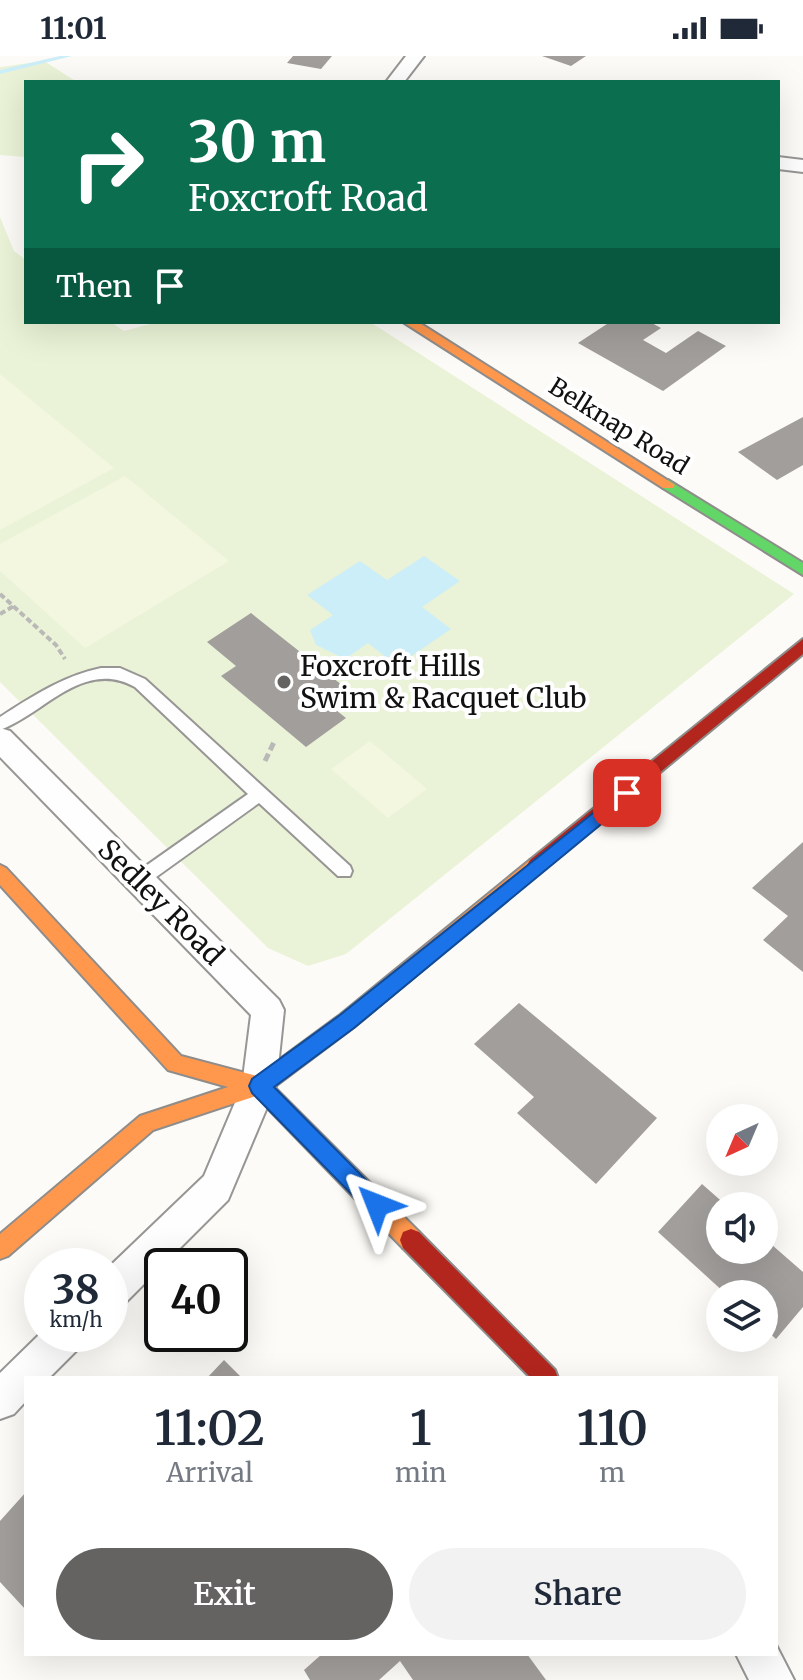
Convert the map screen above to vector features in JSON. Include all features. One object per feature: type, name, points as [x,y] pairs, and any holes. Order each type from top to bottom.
[{"type":"street","points":[[397,80],[415,56]]},
{"type":"street","points":[[780,163],[803,166]]},
{"type":"street","name":"Belknap Road","points":[[412,324],[803,570]]},
{"type":"street","points":[[0,1248],[147,1123],[259,1086],[347,1021],[803,645]]},
{"type":"street","name":"Sedley Road","points":[[0,739],[268,1010],[259,1086]]},
{"type":"street","points":[[0,873],[175,1064],[259,1086],[545,1376]]},
{"type":"street","points":[[128,1274],[216,1188],[259,1086]]},
{"type":"street","points":[[24,1376],[49,1352]]},
{"type":"street","points":[[0,1400],[24,1376]]},
{"type":"street","points":[[758,1656],[773,1680]]},
{"type":"lane","points":[[0,724],[61,687],[92,675],[119,673],[140,683],[344,871]]},
{"type":"lane","points":[[139,880],[259,795]]},
{"type":"path","points":[[0,594],[56,645],[69,667]]},
{"type":"path","points":[[0,614],[14,606]]},
{"type":"green space","points":[[44,61],[74,80],[24,80],[24,157],[0,155],[0,67]]},
{"type":"green space","points":[[0,217],[14,251],[24,258],[24,324],[114,324],[124,331],[150,324],[373,324],[794,594],[346,954],[308,966],[268,948],[0,682]]},
{"type":"green space","points":[[0,374],[114,468],[0,530]]},
{"type":"green space","points":[[125,476],[229,561],[85,648],[0,571],[0,544]]},
{"type":"green space","points":[[370,741],[427,789],[388,818],[331,769]]},
{"type":"water","points":[[424,556],[460,581],[422,607],[451,629],[397,666],[368,643],[345,659],[316,645],[310,630],[333,615],[307,595],[360,561],[387,580]]},
{"type":"building","points":[[293,56],[332,56],[321,69],[287,63]]},
{"type":"building","points":[[542,56],[586,56],[571,66]]},
{"type":"building","points":[[607,324],[654,324],[661,328],[643,340],[666,353],[698,331],[726,346],[663,391],[578,343]]},
{"type":"building","points":[[803,417],[803,465],[777,480],[738,452]]},
{"type":"building","name":"Foxcroft Hills Swim & Racquet Club","points":[[251,613],[347,689],[327,703],[346,718],[306,747],[221,676],[236,666],[207,642]]},
{"type":"building","points":[[803,842],[803,972],[763,940],[788,916],[752,888]]},
{"type":"building","points":[[519,1003],[657,1118],[596,1184],[517,1113],[534,1097],[474,1044]]},
{"type":"building","points":[[702,1184],[711,1192],[706,1192],[706,1264],[778,1264],[778,1250],[803,1272],[803,1307],[778,1337],[778,1280],[711,1280],[658,1232]]},
{"type":"building","points":[[224,1360],[240,1376],[209,1376]]},
{"type":"building","points":[[24,1494],[24,1608],[0,1582],[0,1521]]},
{"type":"building","points":[[320,1656],[528,1656],[546,1680],[413,1680],[400,1661],[379,1680],[310,1680],[304,1670]]},
{"type":"waterway","points":[[0,72],[69,56]]},
{"type":"traffic: fast","points":[[668,485],[803,570]]},
{"type":"traffic: slow","points":[[412,324],[668,485]]},
{"type":"traffic: slow","points":[[0,1248],[147,1123],[259,1086],[347,1021],[536,865]]},
{"type":"traffic: slow","points":[[0,873],[175,1064],[259,1086],[411,1240]]},
{"type":"traffic: jam","points":[[536,865],[803,645]]},
{"type":"traffic: jam","points":[[411,1240],[545,1376]]},
{"type":"place","name":"Foxcroft Hills Swim & Racquet Club","points":[[284,682]]},
{"type":"route","points":[[377,1205],[259,1086],[347,1021],[627,793]]}]
